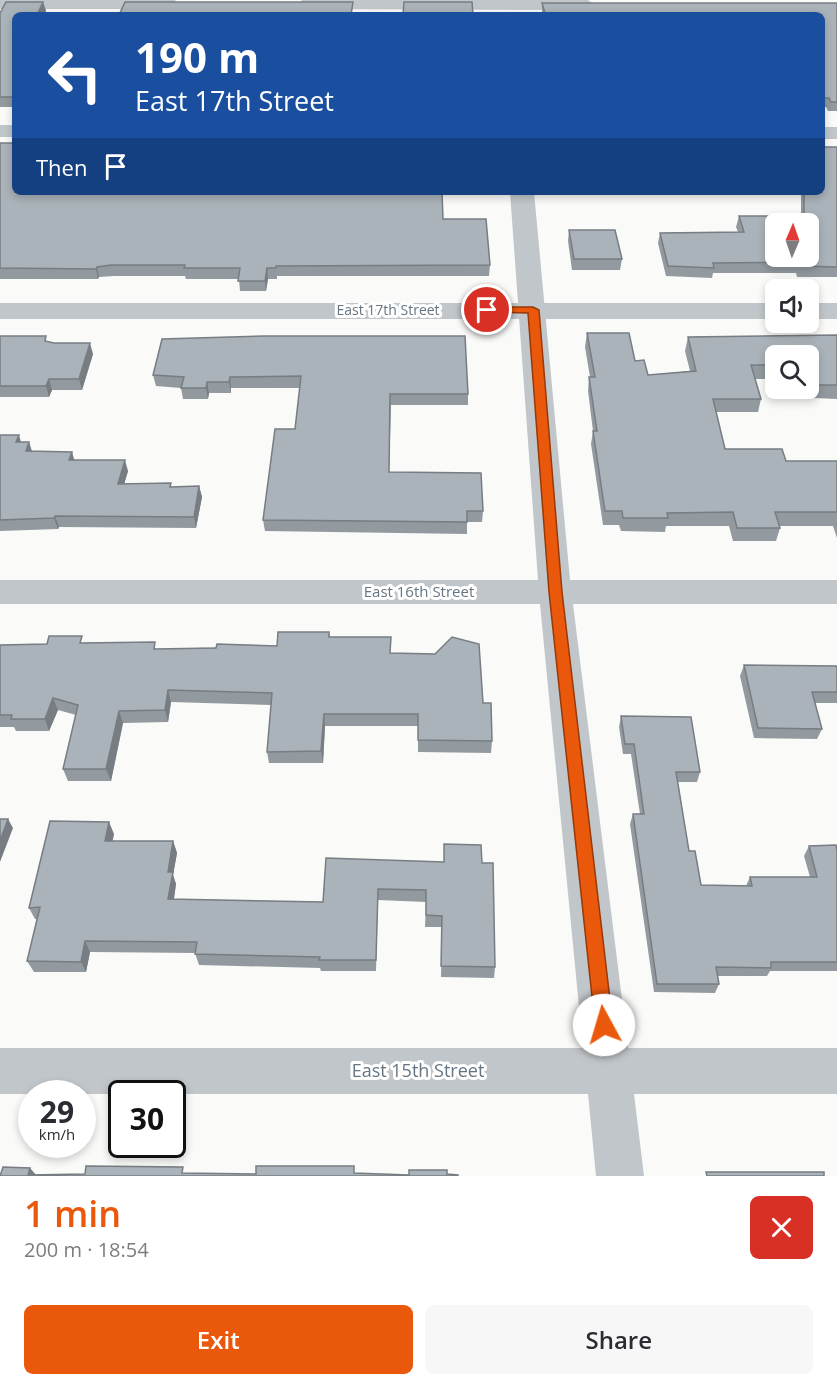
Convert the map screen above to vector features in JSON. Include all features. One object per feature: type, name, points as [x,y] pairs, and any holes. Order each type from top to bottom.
[{"type":"street","points":[[0,4],[191,4]]},
{"type":"street","points":[[286,4],[502,7],[609,5]]},
{"type":"street","points":[[522,195],[555,592],[620,1176]]},
{"type":"street","name":"East 17th Street","points":[[0,311],[765,311]]},
{"type":"street","points":[[819,311],[837,311]]},
{"type":"street","name":"East 16th Street","points":[[0,592],[837,592]]},
{"type":"street","name":"East 15th Street","points":[[0,1071],[837,1071]]},
{"type":"building","points":[[6,2],[43,2],[38,12],[12,12],[12,97],[0,97],[0,13]]},
{"type":"building","points":[[125,2],[353,2],[351,12],[120,12]]},
{"type":"building","points":[[404,2],[472,2],[473,12],[403,12]]},
{"type":"building","points":[[542,3],[837,3],[837,102],[831,102],[829,98],[825,98],[825,12],[545,12]]},
{"type":"building","points":[[0,143],[12,143],[12,195],[442,195],[443,219],[486,219],[490,265],[276,266],[276,268],[267,268],[265,281],[238,281],[240,268],[184,268],[185,265],[111,265],[96,269],[0,268]]},
{"type":"building","points":[[825,147],[837,147],[837,267],[819,267],[819,213],[804,213],[804,195],[825,195]]},
{"type":"building","points":[[739,216],[765,216],[765,262],[713,263],[714,268],[668,266],[660,233],[744,232]]},
{"type":"building","points":[[569,230],[615,230],[622,259],[574,259]]},
{"type":"building","points":[[587,333],[629,333],[635,361],[644,360],[648,375],[696,371],[688,337],[837,335],[837,385],[819,385],[819,345],[765,345],[765,365],[751,365],[761,399],[713,399],[725,449],[782,449],[786,461],[837,461],[837,512],[775,512],[780,528],[737,528],[733,512],[667,513],[668,518],[623,518],[622,511],[605,511],[593,431],[597,431],[589,377],[595,377]]},
{"type":"building","points":[[0,336],[46,336],[45,341],[54,343],[90,343],[79,379],[49,379],[46,386],[0,386]]},
{"type":"building","points":[[264,336],[465,336],[468,394],[390,394],[389,472],[481,473],[483,511],[467,511],[467,522],[263,520],[275,429],[295,429],[301,376],[230,377],[229,382],[207,382],[206,388],[181,388],[184,377],[153,375],[162,339]]},
{"type":"building","points":[[0,435],[19,435],[16,442],[29,442],[26,451],[72,452],[69,460],[125,460],[118,484],[171,483],[170,487],[199,486],[194,517],[55,516],[54,518],[0,520]]},
{"type":"building","points":[[278,632],[329,632],[329,637],[391,637],[390,653],[435,654],[452,637],[479,644],[483,703],[491,703],[492,741],[418,740],[418,714],[324,714],[321,751],[267,752],[272,693],[168,690],[165,710],[119,711],[106,769],[63,769],[78,705],[53,698],[45,719],[11,719],[12,715],[0,715],[0,645],[47,644],[49,636],[82,636],[80,643],[155,642],[154,649],[216,648],[217,644],[277,646]]},
{"type":"building","points":[[744,665],[837,666],[837,692],[812,692],[822,729],[758,728]]},
{"type":"building","points":[[621,716],[691,717],[700,772],[676,772],[689,851],[695,851],[701,885],[752,886],[750,877],[817,877],[809,846],[836,845],[837,962],[771,962],[771,968],[716,967],[719,984],[657,984],[633,814],[644,814],[634,744],[625,744]]},
{"type":"building","points":[[0,819],[8,819],[0,841]]},
{"type":"building","points":[[50,821],[109,822],[105,841],[173,841],[168,872],[173,872],[168,899],[323,902],[326,858],[444,862],[444,844],[481,845],[482,863],[493,863],[495,967],[441,966],[442,916],[426,915],[426,890],[378,889],[376,960],[319,960],[320,957],[195,954],[197,942],[85,941],[81,962],[27,961],[40,907],[29,908]]},
{"type":"building","points":[[86,1166],[183,1167],[182,1173],[256,1174],[256,1166],[354,1166],[354,1173],[409,1175],[409,1170],[447,1170],[447,1174],[458,1176],[0,1176],[3,1167],[30,1168],[28,1175],[85,1174]]},
{"type":"building","points":[[706,1172],[824,1172],[824,1176],[707,1176]]},
{"type":"route","points":[[487,310],[533,310],[555,592],[604,1025]]}]
